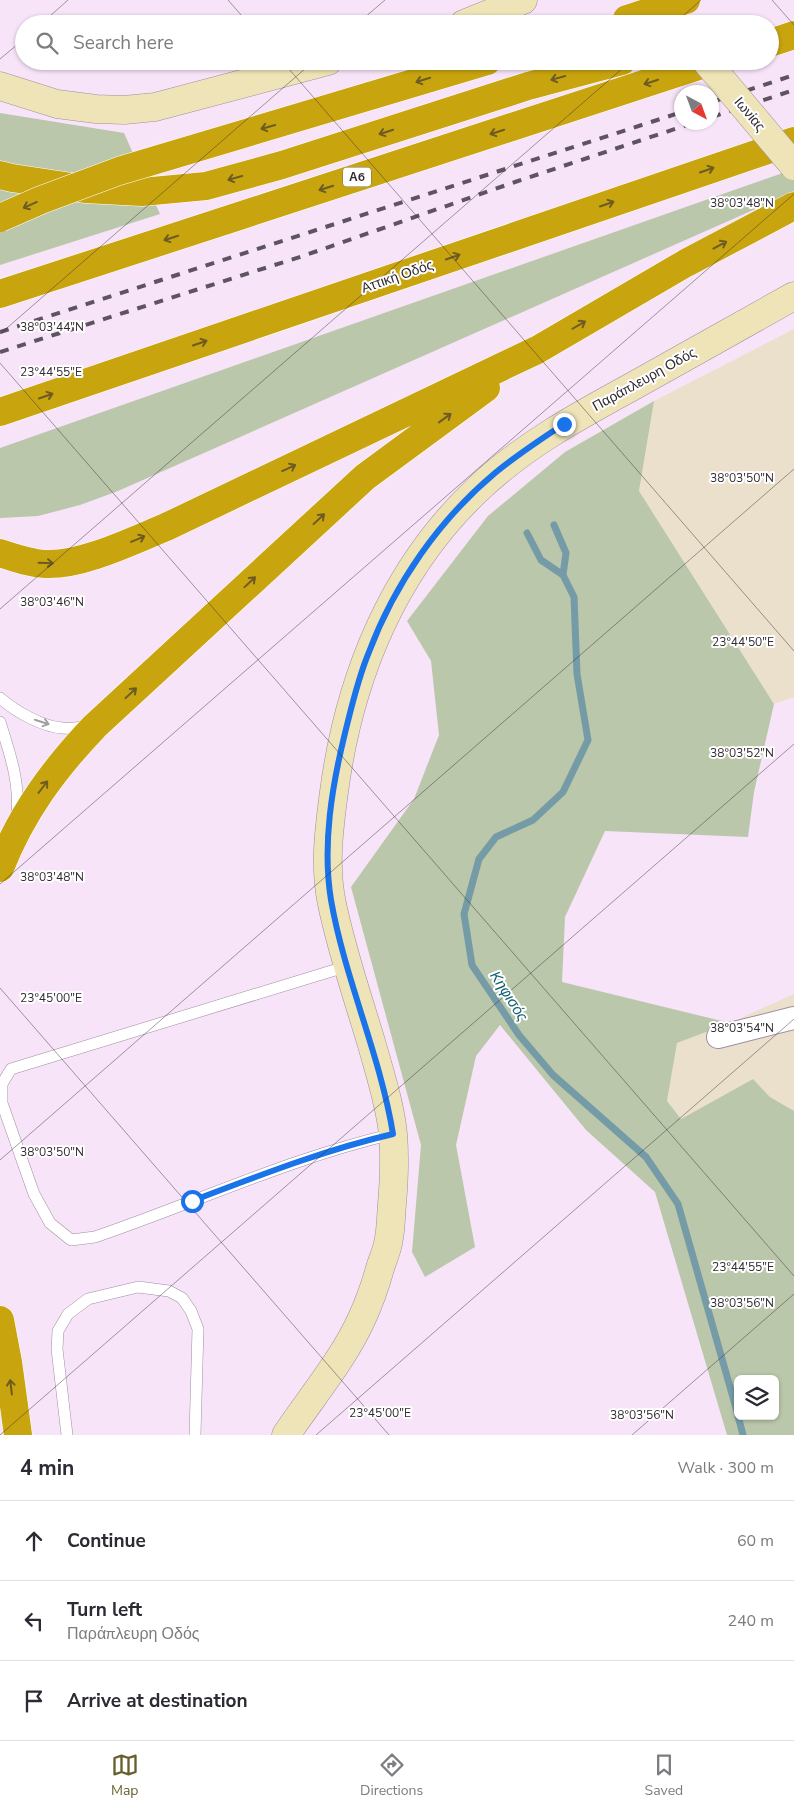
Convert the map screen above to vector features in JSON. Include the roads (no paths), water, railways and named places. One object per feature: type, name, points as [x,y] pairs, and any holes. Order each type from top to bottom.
[{"type":"highway","points":[[638,15],[686,0]]},
{"type":"highway","points":[[779,35],[794,34]]},
{"type":"highway","points":[[779,40],[794,34]]},
{"type":"highway","points":[[0,218],[41,200],[119,171],[457,70]]},
{"type":"highway","points":[[0,175],[85,189],[132,192],[206,186],[282,166],[528,86],[588,70]]},
{"type":"highway","name":"Α6","points":[[0,294],[686,70]]},
{"type":"highway","name":"Αττική Οδός","points":[[0,412],[794,141]]},
{"type":"highway","points":[[0,553],[33,562],[65,563],[129,543],[166,527],[537,350],[686,263],[794,206]]},
{"type":"highway","points":[[0,868],[15,833],[38,794],[64,758],[95,726],[365,477],[537,350]]},
{"type":"highway","points":[[0,1320],[18,1435]]},
{"type":"street","points":[[486,15],[522,0]]},
{"type":"street","points":[[655,0],[668,15]]},
{"type":"street","points":[[0,86],[57,104],[124,110],[155,107],[295,70]]},
{"type":"street","name":"Ιωνίας","points":[[714,70],[794,166]]},
{"type":"street","name":"Παράπλευρη Οδός","points":[[286,1435],[344,1350],[362,1320],[378,1277],[389,1239],[393,1180],[393,1134],[379,1071],[348,966],[332,900],[327,859],[338,761],[358,682],[369,651],[398,590],[416,561],[459,507],[480,486],[540,439],[564,424],[794,296]]},
{"type":"street","points":[[718,1037],[794,1018]]},
{"type":"lane","points":[[0,698],[10,707],[34,720],[62,728],[95,726]]},
{"type":"lane","points":[[0,722],[14,767],[19,800],[15,833]]},
{"type":"lane","points":[[348,966],[11,1069],[2,1084],[2,1103],[34,1194],[50,1223],[70,1240],[96,1237],[352,1143],[393,1134]]},
{"type":"lane","points":[[67,1435],[57,1349],[58,1331],[68,1314],[88,1299],[138,1286],[169,1291],[182,1298],[191,1311],[198,1329],[195,1435]]},
{"type":"waterway","name":"Κηφισός","points":[[554,525],[566,553],[563,575]]},
{"type":"waterway","name":"Κηφισός","points":[[527,533],[541,560],[563,575],[574,597],[577,674],[588,740],[563,792],[533,820],[496,837],[479,859],[464,914],[472,965],[519,1035],[553,1075],[646,1157],[678,1204],[734,1401]]},
{"type":"waterway","name":"Κηφισός","points":[[739,1420],[743,1435]]},
{"type":"railway","points":[[719,100],[794,75]]},
{"type":"railway","points":[[719,115],[794,90]]},
{"type":"railway","points":[[0,332],[674,115]]},
{"type":"railway","points":[[0,352],[303,256],[515,182],[674,129]]}]
